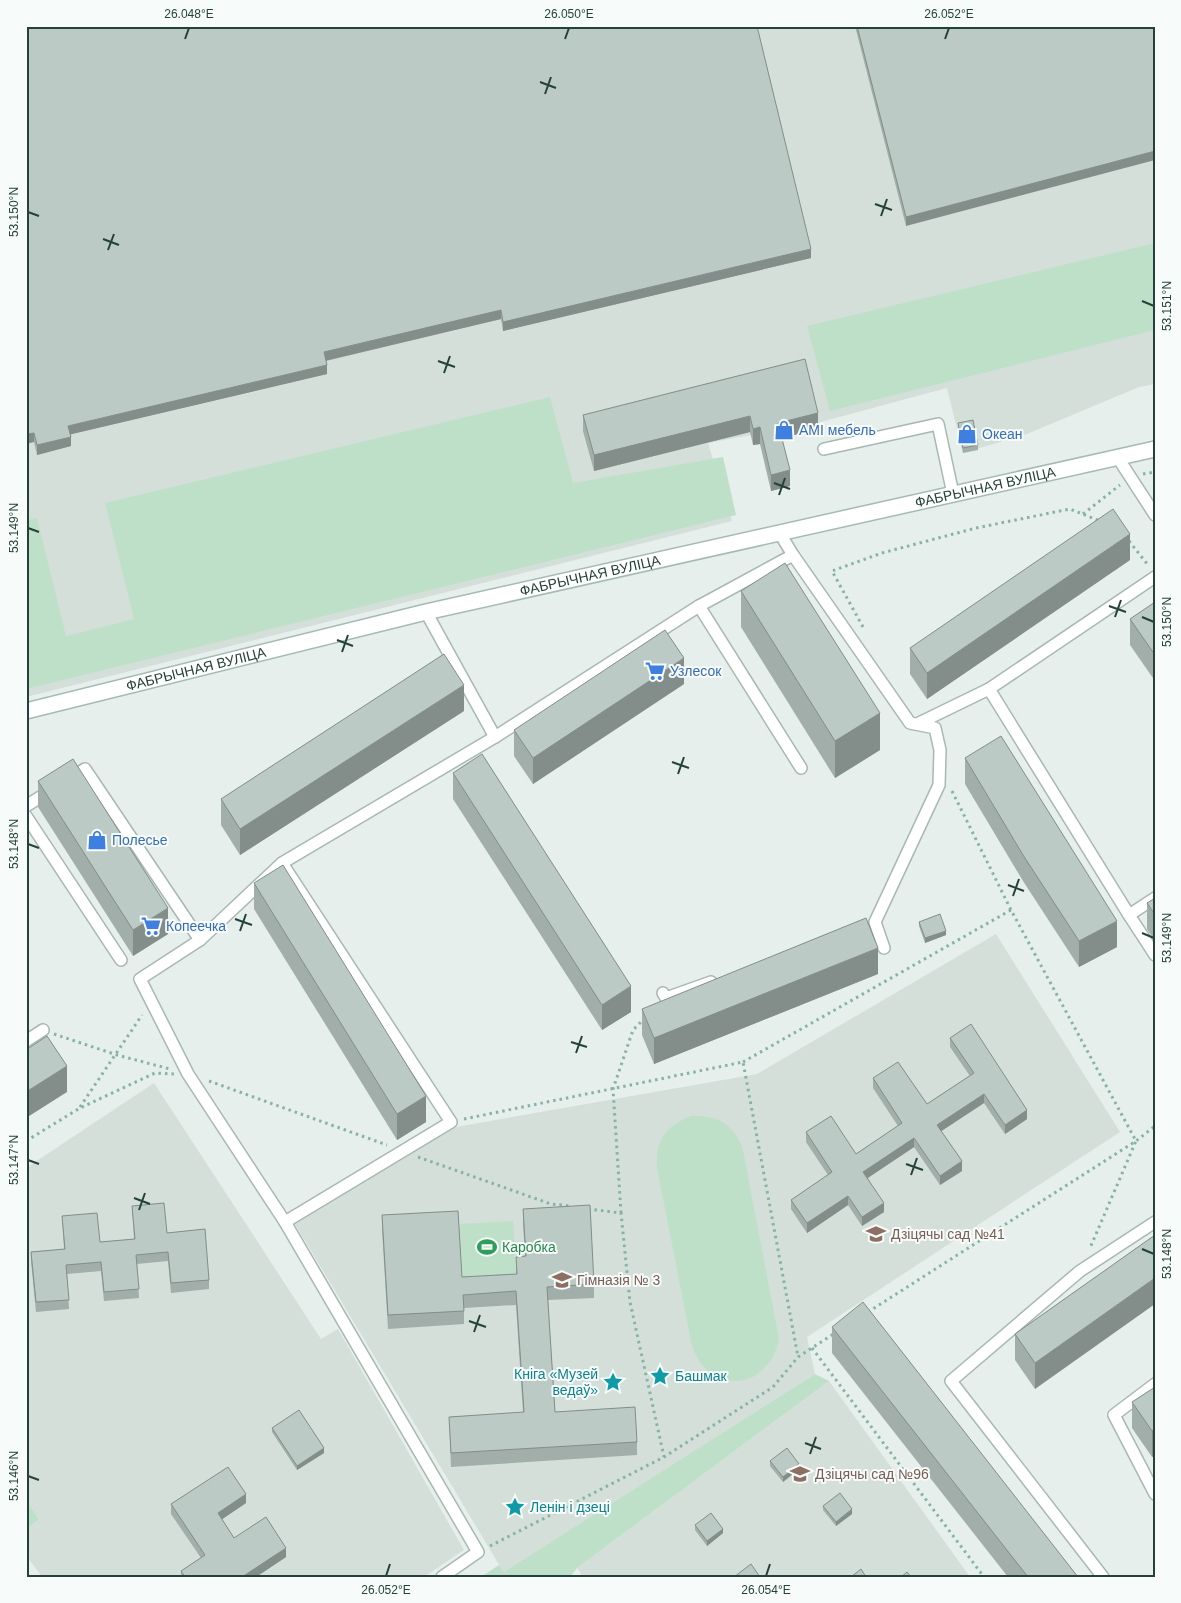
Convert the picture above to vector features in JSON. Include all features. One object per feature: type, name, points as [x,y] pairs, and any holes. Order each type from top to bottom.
[{"type":"main road","name":"ФАБРЫЧНАЯ ВУЛІЦА","points":[[26,711],[426,612],[1155,449]]},
{"type":"lane","points":[[824,450],[938,424],[953,494]]},
{"type":"lane","points":[[1118,458],[1155,516]]},
{"type":"lane","points":[[780,532],[793,555],[910,723],[934,728],[940,750],[939,786],[871,924],[884,948]]},
{"type":"lane","points":[[442,1577],[478,1552],[285,1222],[188,1074],[140,979],[200,940],[282,863],[495,737],[699,606],[793,555]]},
{"type":"lane","points":[[917,724],[989,689],[1155,577]]},
{"type":"lane","points":[[699,606],[801,768]]},
{"type":"lane","points":[[426,612],[495,737]]},
{"type":"lane","points":[[989,689],[1155,956]]},
{"type":"lane","points":[[26,806],[85,769],[200,940]]},
{"type":"lane","points":[[26,816],[122,960]]},
{"type":"lane","points":[[282,863],[450,1122],[285,1222]]},
{"type":"lane","points":[[1129,915],[1155,898]]},
{"type":"lane","points":[[663,993],[666,998],[719,979]]},
{"type":"lane","points":[[26,1041],[43,1030]]},
{"type":"lane","points":[[1103,1577],[950,1381],[1080,1271],[1155,1222]]},
{"type":"lane","points":[[1155,1384],[1114,1415],[1155,1494]]},
{"type":"path","points":[[1083,514],[1130,477],[1155,472]]},
{"type":"path","points":[[865,631],[832,571],[882,552],[976,528],[1070,509],[1101,522]]},
{"type":"path","points":[[1126,536],[1149,566]]},
{"type":"path","points":[[940,768],[1011,910],[1136,1141]]},
{"type":"path","points":[[450,1122],[743,1062],[1011,910]]},
{"type":"path","points":[[80,1108],[117,1055],[151,1001]]},
{"type":"path","points":[[646,1017],[633,1030],[614,1089],[621,1213],[630,1302],[664,1457]]},
{"type":"path","points":[[43,1030],[117,1055],[188,1074],[551,1204],[578,1207]]},
{"type":"path","points":[[743,1062],[798,1356]]},
{"type":"path","points":[[26,1141],[80,1108],[155,1073],[188,1074]]},
{"type":"path","points":[[862,1316],[1136,1141],[1155,1126]]},
{"type":"path","points":[[1080,1271],[1136,1141]]},
{"type":"path","points":[[586,1208],[621,1213]]},
{"type":"path","points":[[478,1552],[664,1457],[773,1387],[798,1356],[837,1332]]},
{"type":"path","points":[[812,1348],[984,1577]]},
{"type":"shaded area","points":[[26,26],[1155,26],[1155,384],[1139,387],[1027,434],[963,453],[947,388],[817,423],[708,443],[732,521],[26,697]]},
{"type":"shaded area","name":"Гімназія № 3","points":[[996,934],[1120,1132],[807,1337],[815,1374],[504,1573],[295,1224],[456,1127],[757,1074]]},
{"type":"shaded area","points":[[154,1083],[321,1339],[338,1329],[464,1550],[424,1577],[42,1577],[26,1555],[26,1530],[39,1519],[26,1500],[26,1168]]},
{"type":"shaded area","name":"Дзіцячы сад №96","points":[[829,1381],[970,1577],[583,1577],[577,1568]]},
{"type":"green space","points":[[1155,243],[1155,330],[830,411],[807,326]]},
{"type":"green space","points":[[550,397],[573,483],[723,457],[736,515],[26,689],[26,520],[37,518],[66,636],[134,619],[105,503]]},
{"type":"green space","points":[[691,1116],[709,1117],[724,1123],[735,1134],[743,1150],[779,1339],[773,1356],[764,1369],[752,1377],[738,1381],[724,1379],[711,1373],[700,1362],[692,1346],[657,1168],[660,1142],[668,1130]]},
{"type":"green space","name":"Каробка","points":[[513,1221],[517,1288],[462,1291],[458,1224]]},
{"type":"green space","points":[[815,1374],[829,1381],[577,1568],[570,1577],[481,1577],[499,1565],[504,1572]]},
{"type":"green space","points":[[26,1500],[39,1519],[26,1530]]},
{"type":"building","points":[[26,26],[757,26],[811,249],[503,322],[501,310],[324,352],[327,365],[68,426],[71,437],[37,445],[34,433],[26,434]]},
{"type":"building","points":[[857,26],[1155,26],[1155,151],[906,217]]},
{"type":"building","points":[[805,359],[818,413],[778,423],[790,470],[771,475],[760,427],[753,429],[750,416],[594,455],[583,415]]},
{"type":"building","name":"Океан","points":[[973,420],[978,445],[963,448],[958,423]]},
{"type":"building","points":[[1113,509],[1130,534],[927,673],[910,648]]},
{"type":"building","points":[[785,563],[880,713],[835,741],[741,591]]},
{"type":"building","points":[[1155,602],[1155,655],[1130,619]]},
{"type":"building","points":[[665,630],[684,658],[533,758],[514,730]]},
{"type":"building","points":[[444,654],[464,685],[240,829],[221,799]]},
{"type":"building","points":[[1001,736],[1117,921],[1079,941],[1023,855],[965,758]]},
{"type":"building","points":[[482,754],[631,986],[602,1005],[453,773]]},
{"type":"building","points":[[73,759],[168,908],[133,930],[38,781]]},
{"type":"building","points":[[283,865],[426,1096],[397,1114],[254,883]]},
{"type":"building","points":[[1155,898],[1155,915],[1147,903]]},
{"type":"building","points":[[940,914],[946,931],[925,938],[919,922]]},
{"type":"building","points":[[866,918],[878,948],[654,1038],[642,1009]]},
{"type":"building","points":[[971,1024],[1027,1110],[1005,1125],[984,1094],[937,1125],[962,1161],[940,1176],[914,1138],[863,1172],[884,1203],[862,1217],[848,1196],[807,1223],[791,1200],[832,1172],[806,1132],[831,1116],[856,1154],[902,1123],[873,1078],[898,1062],[927,1104],[974,1073],[950,1038]]},
{"type":"building","points":[[47,1036],[67,1066],[26,1092],[26,1050]]},
{"type":"building","points":[[164,1203],[167,1233],[205,1229],[209,1280],[171,1283],[168,1252],[136,1255],[139,1289],[104,1292],[101,1262],[66,1265],[69,1300],[36,1302],[31,1252],[65,1249],[62,1216],[97,1213],[100,1242],[135,1239],[132,1206]]},
{"type":"building","points":[[590,1205],[594,1284],[547,1287],[555,1412],[635,1407],[637,1442],[451,1453],[449,1417],[524,1412],[516,1291],[463,1295],[464,1311],[388,1315],[382,1215],[458,1211],[462,1277],[517,1274],[516,1257],[526,1256],[523,1209]]},
{"type":"building","points":[[1155,1235],[1155,1278],[1035,1363],[1015,1334]]},
{"type":"building","points":[[863,1302],[1078,1577],[1028,1577],[832,1327]]},
{"type":"building","points":[[1155,1387],[1155,1429],[1152,1431],[1132,1402]]},
{"type":"building","points":[[299,1410],[324,1448],[297,1466],[272,1428]]},
{"type":"building","points":[[787,1448],[799,1464],[783,1477],[770,1461]]},
{"type":"building","points":[[228,1467],[246,1494],[218,1513],[234,1538],[266,1517],[286,1548],[242,1577],[185,1577],[181,1571],[205,1555],[171,1504]]},
{"type":"building","points":[[840,1493],[852,1509],[836,1522],[823,1506]]},
{"type":"building","points":[[711,1513],[723,1529],[707,1541],[695,1525]]},
{"type":"building","points":[[751,1564],[760,1577],[734,1577]]},
{"type":"building","points":[[861,1569],[866,1577],[851,1577]]},
{"type":"building","points":[[907,1572],[911,1577],[901,1577]]},
{"type":"place","name":"AMI мебель","points":[[784,430]]},
{"type":"place","name":"Океан","points":[[967,434]]},
{"type":"place","name":"Узлесок","points":[[655,671]]},
{"type":"place","name":"Полесье","points":[[97,840]]},
{"type":"place","name":"Копеечка","points":[[151,926]]},
{"type":"place","name":"Дзіцячы сад №41","points":[[876,1234]]},
{"type":"place","name":"Каробка","points":[[487,1247]]},
{"type":"place","name":"Гімназія № 3","points":[[562,1280]]},
{"type":"place","name":"Башмак","points":[[660,1376]]},
{"type":"place","name":"Кніга «Музей ведаў»","points":[[613,1382]]},
{"type":"place","name":"Дзіцячы сад №96","points":[[800,1474]]},
{"type":"place","name":"Ленін і дзеці","points":[[515,1507]]}]
